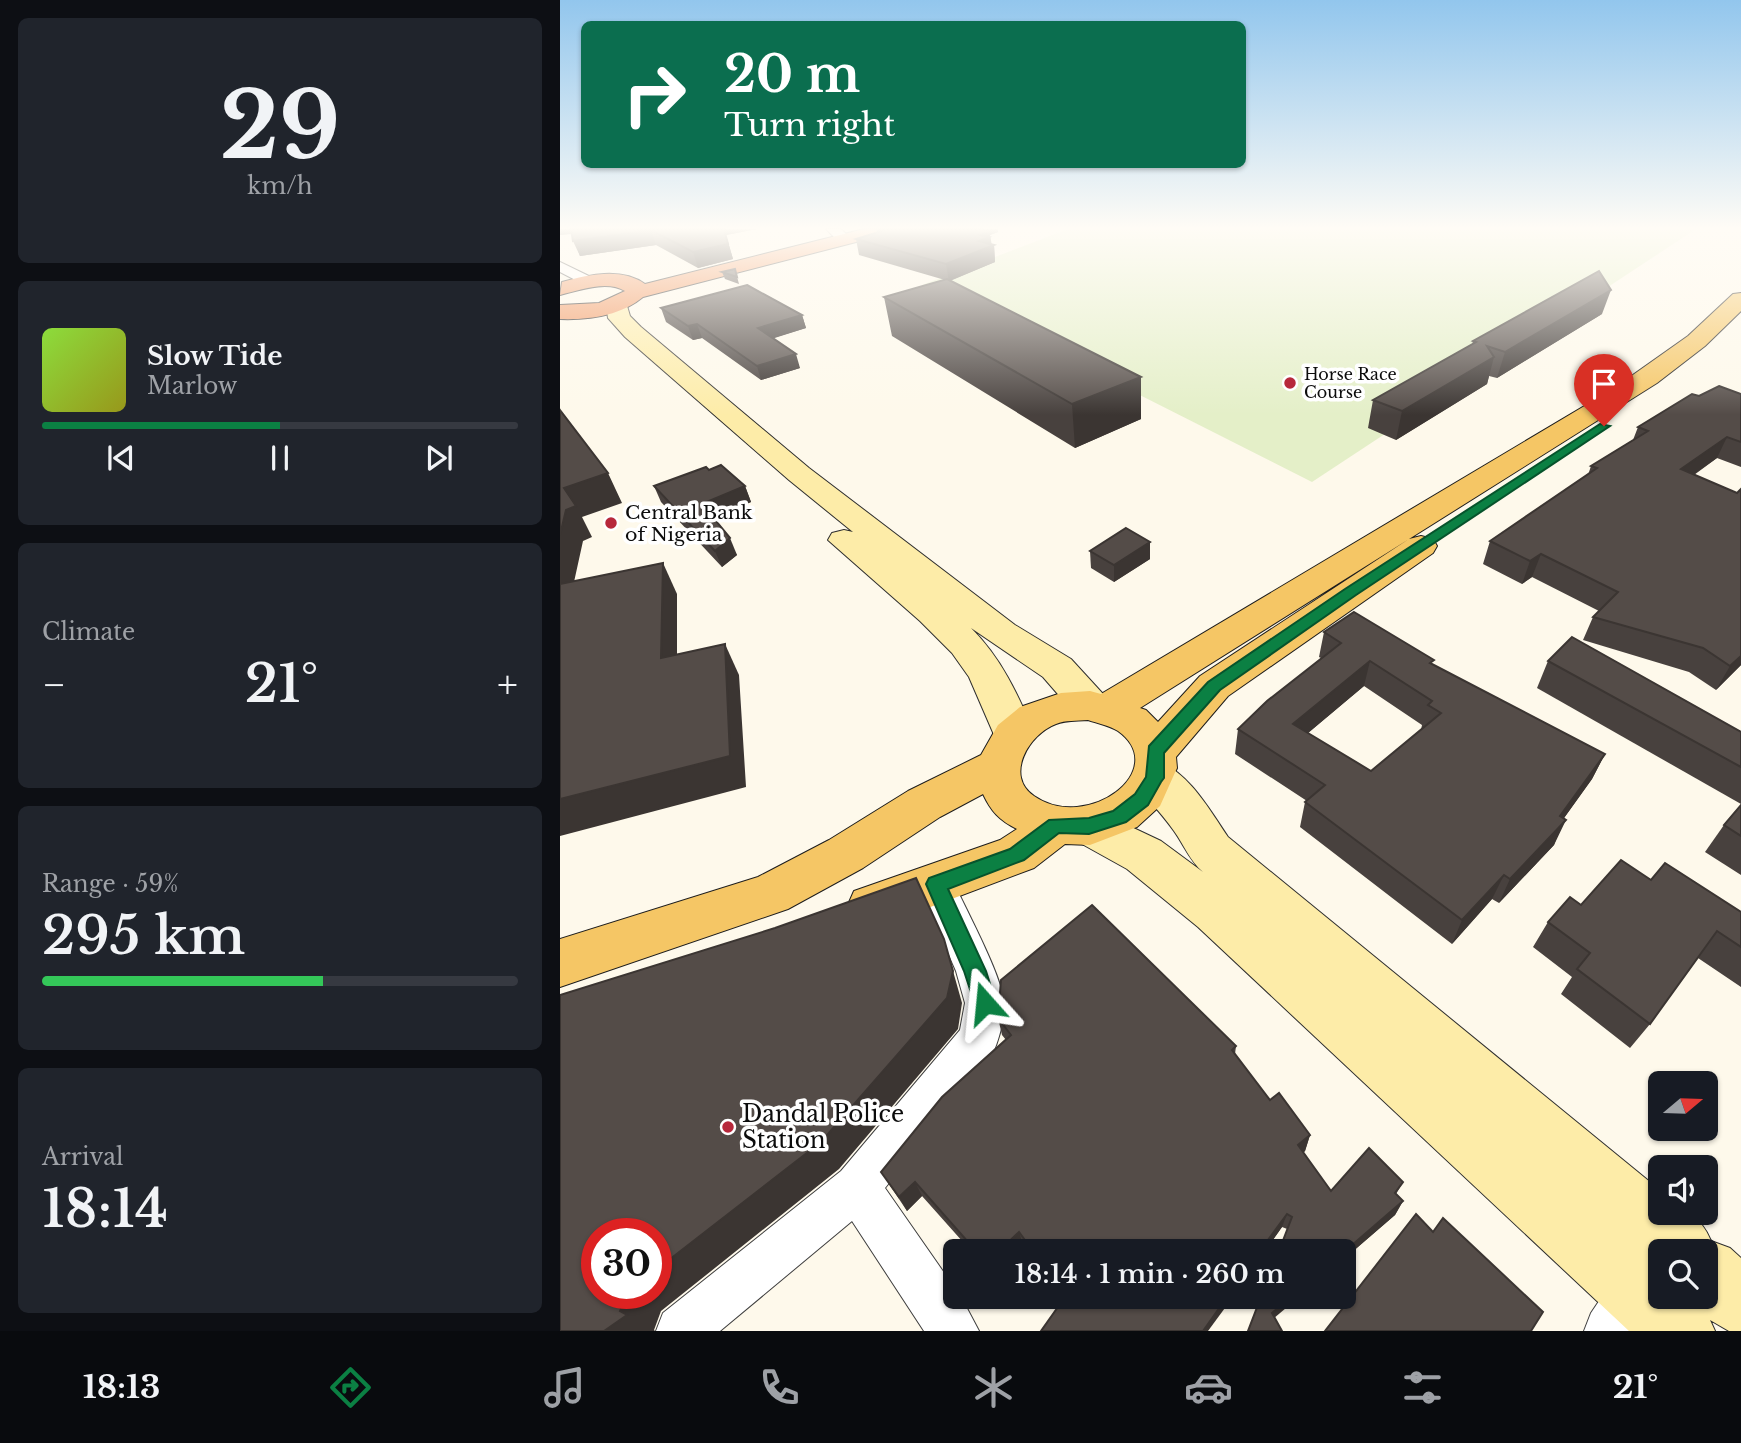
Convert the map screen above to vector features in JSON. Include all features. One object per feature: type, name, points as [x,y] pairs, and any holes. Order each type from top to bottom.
[{"type":"highway","points":[[567,304],[580,291]]},
{"type":"highway","points":[[621,291],[633,291]]},
{"type":"highway","points":[[567,304],[635,291]]},
{"type":"main road","points":[[627,293],[618,318],[633,332],[799,474],[1002,634],[1057,668],[1099,707]]},
{"type":"main road","points":[[832,921],[1017,854],[1072,826],[1119,817],[1142,799],[1155,764],[1214,686],[1515,461],[1693,346],[1741,299]]},
{"type":"main road","points":[[567,304],[960,640],[978,659],[995,688],[1006,750],[1001,786],[1012,804],[1031,818],[1072,826],[1144,855],[1216,911],[1622,1310],[1680,1331]]},
{"type":"main road","points":[[1099,707],[1207,644],[1409,539],[1675,381],[1741,327]]},
{"type":"main road","points":[[560,962],[771,894],[846,854],[1006,750],[1035,716],[1061,707],[1099,707],[1133,720],[1151,739],[1155,764],[1211,851],[1668,1239]]},
{"type":"main road","points":[[560,1007],[741,951]]},
{"type":"main road","points":[[1718,1282],[1741,1302]]},
{"type":"street","points":[[681,1331],[857,1187],[979,1039],[985,1003],[975,971],[936,884]]},
{"type":"street","points":[[857,1187],[954,1331]]},
{"type":"green space","name":"Horse Race Course","points":[[934,291],[1602,291],[1312,482]]},
{"type":"building","points":[[724,291],[758,291],[802,315],[758,328],[796,354],[757,366],[697,324],[688,326],[661,308]]},
{"type":"building","points":[[905,291],[971,291],[1141,377],[1072,404],[884,297]]},
{"type":"building","points":[[1563,291],[1609,291],[1505,352],[1487,346],[1494,357],[1402,411],[1373,400],[1476,342],[1473,341]]},
{"type":"building","points":[[1719,386],[1741,394],[1741,442],[1727,437],[1681,469],[1737,493],[1741,489],[1741,656],[1730,666],[1703,648],[1593,617],[1618,592],[1541,554],[1530,561],[1490,541],[1597,468],[1591,466],[1648,431],[1638,427],[1692,394],[1699,396]]},
{"type":"building","points":[[560,410],[608,473],[564,488],[576,506],[566,510],[560,535]]},
{"type":"building","points":[[721,465],[745,486],[702,504],[730,538],[715,551],[654,486],[706,467],[709,470]]},
{"type":"building","points":[[1126,528],[1150,542],[1114,565],[1090,551]]},
{"type":"building","points":[[663,563],[661,658],[725,644],[730,756],[560,799],[560,584]]},
{"type":"building","points":[[1354,612],[1434,660],[1430,663],[1605,754],[1560,816],[1566,820],[1510,879],[1504,875],[1462,920],[1305,802],[1325,785],[1238,729],[1267,701],[1341,643],[1324,632]],"holes":[[[1370,661],[1432,701],[1428,705],[1441,713],[1371,771],[1293,724]]]},
{"type":"building","points":[[1572,637],[1741,732],[1741,767],[1548,661]]},
{"type":"building","points":[[1741,805],[1741,836],[1724,825]]},
{"type":"building","points":[[1621,860],[1651,880],[1665,863],[1741,912],[1741,947],[1717,931],[1650,1024],[1577,969],[1590,953],[1548,922],[1570,897],[1581,905]]},
{"type":"building","name":"Dandal Police Station","points":[[916,878],[944,939],[953,971],[947,998],[821,1142],[672,1258],[672,1218],[581,1218],[581,1309],[621,1309],[627,1315],[604,1331],[560,1331],[560,995],[775,928]]},
{"type":"building","points":[[1092,905],[1236,1046],[1232,1050],[1270,1100],[1279,1093],[1310,1135],[1298,1145],[1331,1191],[1369,1148],[1403,1182],[1395,1193],[1403,1201],[1356,1242],[1356,1239],[1284,1239],[1292,1217],[1287,1214],[1269,1239],[1024,1239],[1019,1232],[1012,1239],[965,1239],[915,1182],[899,1197],[881,1172],[942,1097],[1011,1035],[998,1018],[1001,980]]},
{"type":"building","points":[[1416,1214],[1433,1232],[1443,1218],[1543,1312],[1531,1331],[1325,1331],[1342,1309],[1356,1309],[1356,1291]]},
{"type":"building","points":[[1057,1309],[1219,1309],[1203,1331],[1041,1331]]},
{"type":"building","points":[[1256,1309],[1277,1309],[1272,1313],[1282,1331],[1248,1331]]},
{"type":"place","name":"Horse Race Course","points":[[1290,383]]},
{"type":"place","name":"Central Bank of Nigeria","points":[[611,523]]},
{"type":"place","name":"Dandal Police Station","points":[[728,1127]]},
{"type":"route","points":[[985,1003],[975,971],[936,884],[1017,854],[1055,825],[1089,826],[1119,817],[1142,799],[1155,778],[1156,751],[1214,686],[1350,592],[1604,426]]}]
